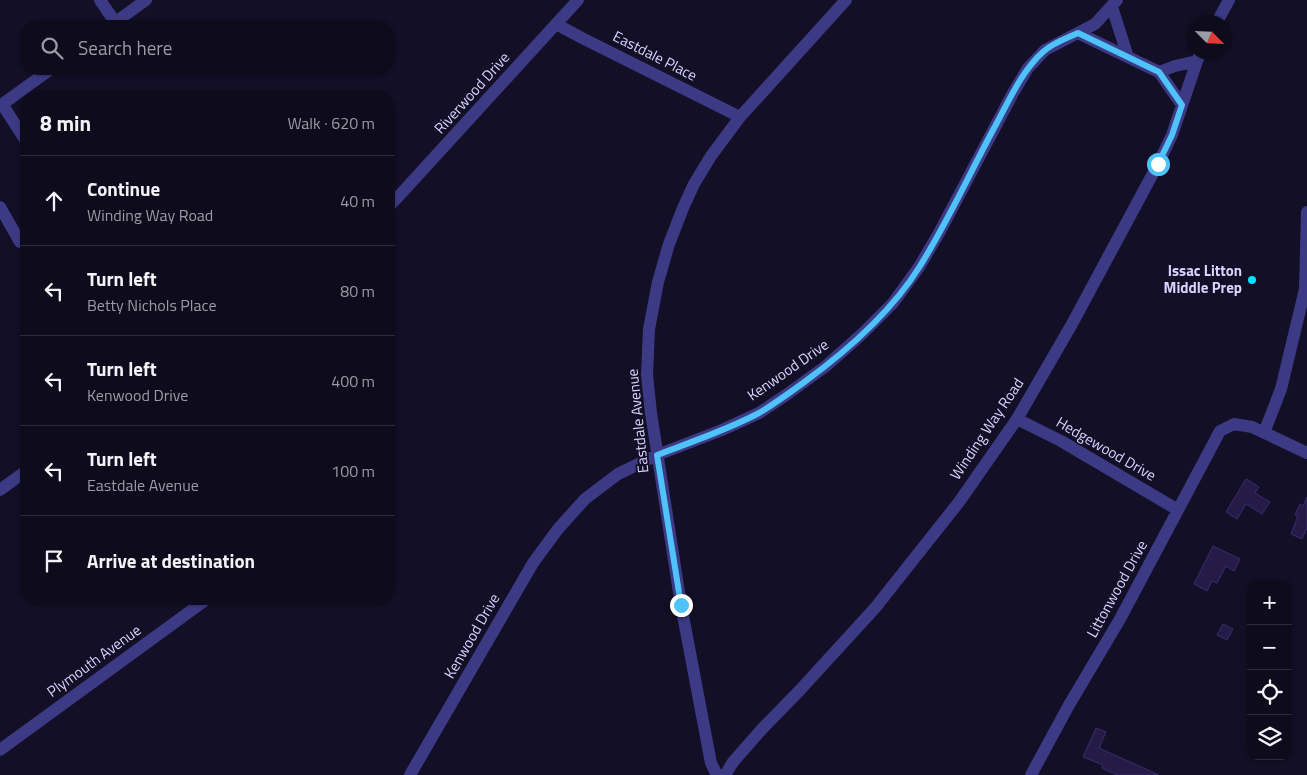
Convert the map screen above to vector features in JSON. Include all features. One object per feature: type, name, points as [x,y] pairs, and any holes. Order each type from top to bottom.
[{"type":"street","points":[[100,0],[111,20]]},
{"type":"street","points":[[118,20],[146,0]]},
{"type":"street","name":"Riverwood Drive","points":[[395,200],[578,0]]},
{"type":"street","name":"Eastdale Avenue","points":[[718,775],[711,763],[686,630],[657,455],[647,375],[650,329],[658,282],[673,235],[694,184],[711,156],[740,117],[846,0]]},
{"type":"street","points":[[1221,15],[1229,0]]},
{"type":"street","points":[[1115,3],[1128,57]]},
{"type":"street","name":"Kenwood Drive","points":[[410,775],[533,563],[558,529],[585,500],[618,474],[657,455],[722,430],[759,413],[826,366],[862,334],[893,303],[919,268],[1028,68],[1045,50],[1095,24],[1115,3]]},
{"type":"street","name":"Eastdale Place","points":[[556,24],[740,117]]},
{"type":"street","points":[[1078,33],[1159,72],[1182,105]]},
{"type":"street","points":[[1159,72],[1191,60]]},
{"type":"street","name":"Winding Way Road","points":[[725,775],[735,760],[762,729],[875,608],[958,502],[1017,418],[1072,324],[1158,164],[1172,135],[1198,60]]},
{"type":"street","points":[[22,90],[43,75]]},
{"type":"street","points":[[20,91],[1,105],[20,132]]},
{"type":"street","points":[[0,207],[20,242]]},
{"type":"street","points":[[1307,212],[1306,289],[1281,389],[1264,433],[1307,453]]},
{"type":"street","name":"Hedgewood Drive","points":[[1017,418],[1061,441],[1178,510]]},
{"type":"street","name":"Littonwood Drive","points":[[1031,775],[1069,705],[1120,619],[1220,431],[1234,424],[1252,427],[1264,433]]},
{"type":"street","points":[[0,490],[20,475]]},
{"type":"street","name":"Plymouth Avenue","points":[[0,750],[199,605]]},
{"type":"building","points":[[1246,479],[1259,487],[1255,493],[1270,502],[1262,514],[1246,504],[1237,519],[1226,512]]},
{"type":"building","points":[[1307,497],[1307,528],[1302,539],[1291,534],[1298,516],[1295,515],[1300,504],[1303,506]]},
{"type":"building","points":[[1213,546],[1240,559],[1234,571],[1226,566],[1217,583],[1212,581],[1207,591],[1194,584]]},
{"type":"building","points":[[1223,624],[1233,629],[1227,640],[1217,635]]},
{"type":"building","points":[[1096,728],[1106,732],[1099,748],[1159,775],[1117,775],[1102,768],[1103,765],[1083,757]]},
{"type":"place","name":"Issac Litton Middle Prep","points":[[1252,280]]},
{"type":"route","points":[[681,605],[657,455],[722,430],[759,413],[826,366],[893,303],[919,268],[1028,68],[1045,50],[1078,33],[1159,72],[1182,105],[1172,135],[1158,164]]}]
